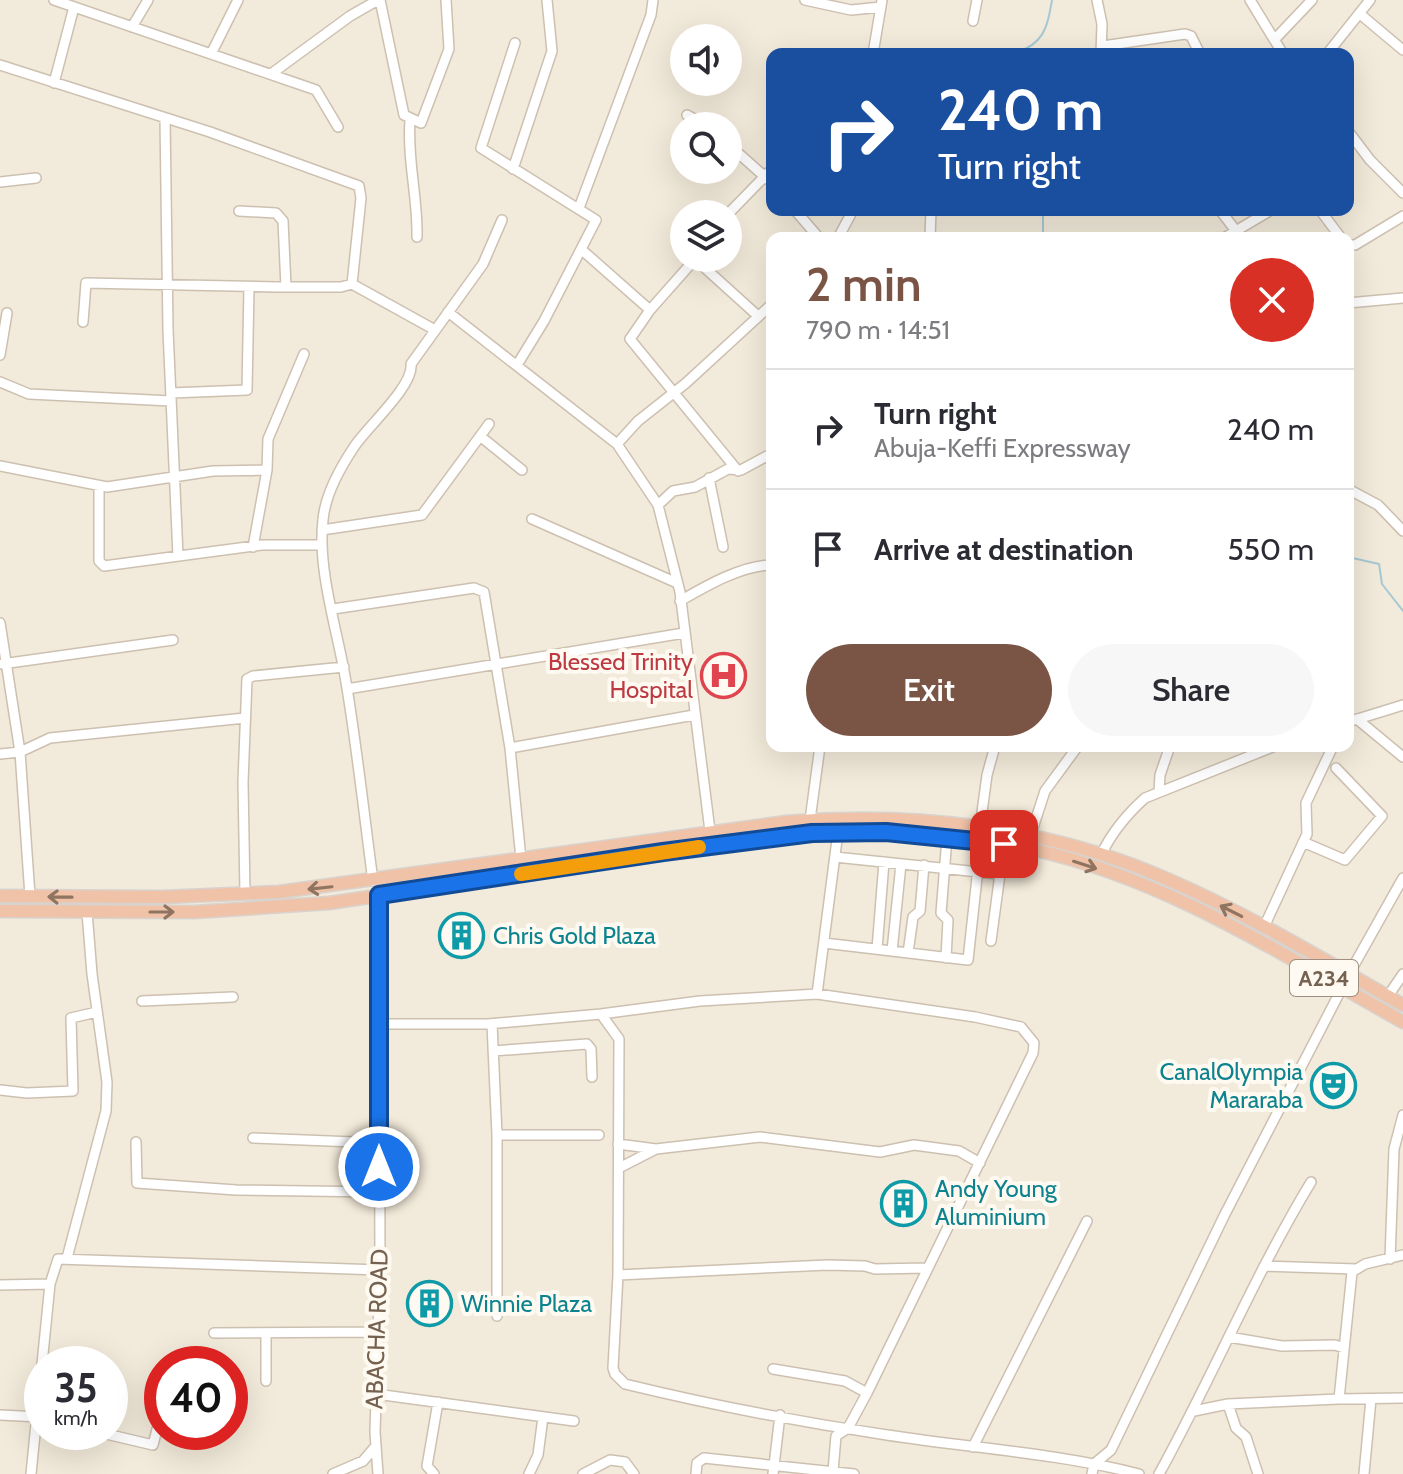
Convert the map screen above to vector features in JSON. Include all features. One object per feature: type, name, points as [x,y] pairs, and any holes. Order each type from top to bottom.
[{"type":"highway","name":"A234","points":[[0,896],[150,898],[245,894],[373,881],[710,831],[810,820],[868,818],[936,822],[1030,837],[1101,855],[1167,879],[1264,927],[1403,1005]]},
{"type":"highway","points":[[936,822],[940,837]]},
{"type":"highway","points":[[963,839],[965,825]]},
{"type":"highway","name":"A234","points":[[0,911],[195,912],[314,904],[663,852],[838,832],[940,837],[1004,844],[1059,856],[1149,888],[1403,1022]]},
{"type":"street","points":[[54,0],[320,92],[338,127]]},
{"type":"street","points":[[132,27],[148,0]]},
{"type":"street","points":[[211,54],[238,0]]},
{"type":"street","points":[[271,74],[350,16],[379,0],[404,115],[410,120],[423,122],[449,49],[446,0]]},
{"type":"street","points":[[513,169],[552,51],[547,0]]},
{"type":"street","points":[[579,208],[651,15],[653,0]]},
{"type":"street","points":[[805,0],[851,10],[882,4],[874,48]]},
{"type":"street","points":[[973,21],[977,0]]},
{"type":"street","points":[[1097,0],[1102,16],[1102,48]]},
{"type":"street","points":[[1250,0],[1280,48]]},
{"type":"street","points":[[1275,39],[1312,0]]},
{"type":"street","points":[[1332,48],[1370,0]]},
{"type":"street","points":[[54,83],[74,7]]},
{"type":"street","points":[[1360,14],[1403,50]]},
{"type":"street","points":[[1112,48],[1185,34],[1191,36],[1197,48]]},
{"type":"street","points":[[515,43],[480,145],[596,220],[544,321],[517,365]]},
{"type":"street","points":[[0,65],[165,118],[359,186],[361,198],[352,284]]},
{"type":"street","points":[[165,118],[178,556]]},
{"type":"street","points":[[410,120],[408,152],[413,192],[418,203],[417,237]]},
{"type":"street","points":[[1354,139],[1403,193]]},
{"type":"street","points":[[742,154],[766,172]]},
{"type":"street","points":[[0,182],[36,178]]},
{"type":"street","points":[[742,201],[766,179]]},
{"type":"street","points":[[239,211],[276,213],[283,221],[286,287]]},
{"type":"street","points":[[800,216],[814,232]]},
{"type":"street","points":[[1225,216],[1236,231],[1261,216]]},
{"type":"street","points":[[1354,245],[1403,216]]},
{"type":"street","points":[[373,881],[344,667],[322,545],[323,516],[336,479],[354,446],[409,376],[411,364],[483,264],[502,220]]},
{"type":"street","points":[[582,250],[650,310]]},
{"type":"street","points":[[684,272],[650,310],[630,339],[738,471]]},
{"type":"street","points":[[709,272],[758,316]]},
{"type":"street","points":[[83,322],[86,283],[249,287],[341,287],[352,284],[435,330]]},
{"type":"street","points":[[0,382],[29,394],[171,397],[247,390],[249,287]]},
{"type":"street","points":[[1354,302],[1403,298]]},
{"type":"street","points":[[617,444],[638,421],[674,393],[766,309]]},
{"type":"street","points":[[448,312],[617,444],[658,505],[680,601],[710,831]]},
{"type":"street","points":[[0,355],[7,313]]},
{"type":"street","points":[[253,547],[267,470],[268,439],[304,354]]},
{"type":"street","points":[[322,530],[422,515],[489,424]]},
{"type":"street","points":[[480,436],[522,470]]},
{"type":"street","points":[[658,505],[673,491],[695,487],[728,469],[738,471],[766,456]]},
{"type":"street","points":[[0,466],[112,487],[213,471],[267,470]]},
{"type":"street","points":[[709,478],[723,547]]},
{"type":"street","points":[[99,486],[101,564],[253,547],[322,545]]},
{"type":"street","points":[[1354,492],[1378,505],[1403,531]]},
{"type":"street","points":[[532,519],[677,583]]},
{"type":"street","points":[[680,601],[750,569],[766,566]]},
{"type":"street","points":[[333,609],[480,589],[484,592],[510,748],[521,859]]},
{"type":"street","points":[[0,623],[2,664],[20,752],[30,896]]},
{"type":"street","points":[[347,689],[684,633]]},
{"type":"street","points":[[2,664],[173,640]]},
{"type":"street","points":[[245,894],[245,718],[248,677],[344,667]]},
{"type":"street","points":[[1354,720],[1403,705]]},
{"type":"street","points":[[510,748],[694,715]]},
{"type":"street","points":[[0,754],[20,752],[50,738],[245,718]]},
{"type":"street","points":[[1354,722],[1403,757]]},
{"type":"street","points":[[810,820],[819,752]]},
{"type":"street","points":[[980,827],[993,752]]},
{"type":"street","points":[[1030,837],[1045,791],[1074,752]]},
{"type":"street","points":[[1159,792],[1160,775],[1168,752]]},
{"type":"street","points":[[1101,855],[1110,836],[1145,798],[1260,752]]},
{"type":"street","points":[[1264,927],[1307,834],[1306,803],[1330,752]]},
{"type":"street","points":[[1303,842],[1345,860],[1382,816],[1336,768]]},
{"type":"street","points":[[817,994],[838,832]]},
{"type":"street","points":[[940,837],[944,867],[941,916],[948,920],[946,958]]},
{"type":"street","points":[[824,943],[966,960],[969,958],[981,841]]},
{"type":"street","points":[[991,941],[1004,844]]},
{"type":"street","points":[[835,857],[998,874]]},
{"type":"street","points":[[877,949],[884,862]]},
{"type":"street","points":[[892,951],[901,864]]},
{"type":"street","points":[[908,953],[913,917],[920,911],[924,865]]},
{"type":"street","points":[[1349,974],[1403,878]]},
{"type":"street","name":"ABACHA ROAD","points":[[378,1474],[375,1447],[380,1270],[379,895]]},
{"type":"street","points":[[67,1258],[106,1111],[107,1082],[87,912]]},
{"type":"street","points":[[1388,996],[1403,974]]},
{"type":"street","points":[[1093,1469],[1111,1450],[1224,1216],[1342,988]]},
{"type":"street","points":[[379,1024],[492,1024],[700,1001],[817,994],[975,1017],[1021,1027],[1029,1033],[1034,1043],[1033,1053],[867,1393],[848,1428],[836,1436],[833,1471]]},
{"type":"street","points":[[142,1001],[233,997]]},
{"type":"street","points":[[0,1090],[27,1093],[73,1091],[71,1018],[97,1012]]},
{"type":"street","points":[[601,1014],[619,1039],[618,1275],[613,1368],[619,1380],[693,1401],[1093,1469],[1139,1474]]},
{"type":"street","points":[[492,1024],[497,1135],[497,1316]]},
{"type":"street","points":[[493,1051],[587,1044],[591,1049],[592,1077]]},
{"type":"street","points":[[1390,1259],[1394,1149],[1403,1115]]},
{"type":"street","points":[[497,1135],[599,1135]]},
{"type":"street","points":[[618,1144],[656,1149],[760,1137],[880,1152],[910,1145],[934,1146],[959,1151],[980,1163]]},
{"type":"street","points":[[253,1138],[379,1143]]},
{"type":"street","points":[[136,1142],[137,1183],[236,1190],[380,1192]]},
{"type":"street","points":[[619,1168],[656,1149]]},
{"type":"street","points":[[1159,1474],[1194,1411],[1264,1266],[1311,1182]]},
{"type":"street","points":[[973,1447],[1087,1221]]},
{"type":"street","points":[[1264,1266],[1356,1269],[1403,1255]]},
{"type":"street","points":[[45,1346],[50,1284],[56,1261],[67,1258],[182,1265],[380,1270]]},
{"type":"street","points":[[618,1275],[827,1265],[875,1269],[927,1268]]},
{"type":"street","points":[[1339,1399],[1351,1275],[1356,1269]]},
{"type":"street","points":[[0,1285],[50,1284]]},
{"type":"street","points":[[214,1333],[378,1332]]},
{"type":"street","points":[[266,1333],[266,1381]]},
{"type":"street","points":[[1229,1337],[1263,1345],[1335,1345],[1344,1348]]},
{"type":"street","points":[[773,1369],[845,1381],[867,1393]]},
{"type":"street","points":[[376,1394],[574,1421]]},
{"type":"street","points":[[1194,1411],[1228,1404],[1403,1398]]},
{"type":"street","points":[[1364,1474],[1371,1399]]},
{"type":"street","points":[[434,1474],[427,1466],[438,1402]]},
{"type":"street","points":[[1228,1404],[1236,1428],[1246,1437],[1258,1474]]},
{"type":"street","points":[[0,1415],[24,1416]]},
{"type":"street","points":[[774,1469],[780,1415]]},
{"type":"street","points":[[529,1474],[536,1461],[543,1417]]},
{"type":"street","points":[[333,1474],[363,1461],[375,1447]]},
{"type":"street","points":[[31,1474],[34,1450]]},
{"type":"street","points":[[696,1474],[699,1459],[704,1458],[774,1469],[854,1474]]},
{"type":"street","points":[[583,1474],[610,1460],[625,1462],[634,1474]]},
{"type":"shaded area","points":[[0,0],[1403,0],[1403,1474],[0,1474]]},
{"type":"waterway","points":[[1026,48],[1042,34],[1052,0]]},
{"type":"waterway","points":[[1043,216],[1043,232]]},
{"type":"waterway","points":[[1354,558],[1379,564],[1382,584],[1403,611]]},
{"type":"slow traffic","points":[[521,874],[699,847]]},
{"type":"place","name":"Blessed Trinity Hospital","points":[[724,676]]},
{"type":"place","name":"Chris Gold Plaza","points":[[462,936]]},
{"type":"place","name":"CanalOlympia Mararaba","points":[[1334,1086]]},
{"type":"place","name":"Andy Young Aluminium","points":[[904,1203]]},
{"type":"place","name":"Winnie Plaza","points":[[430,1304]]},
{"type":"route","points":[[379,1167],[379,895],[812,833],[905,833],[1004,844]]}]
